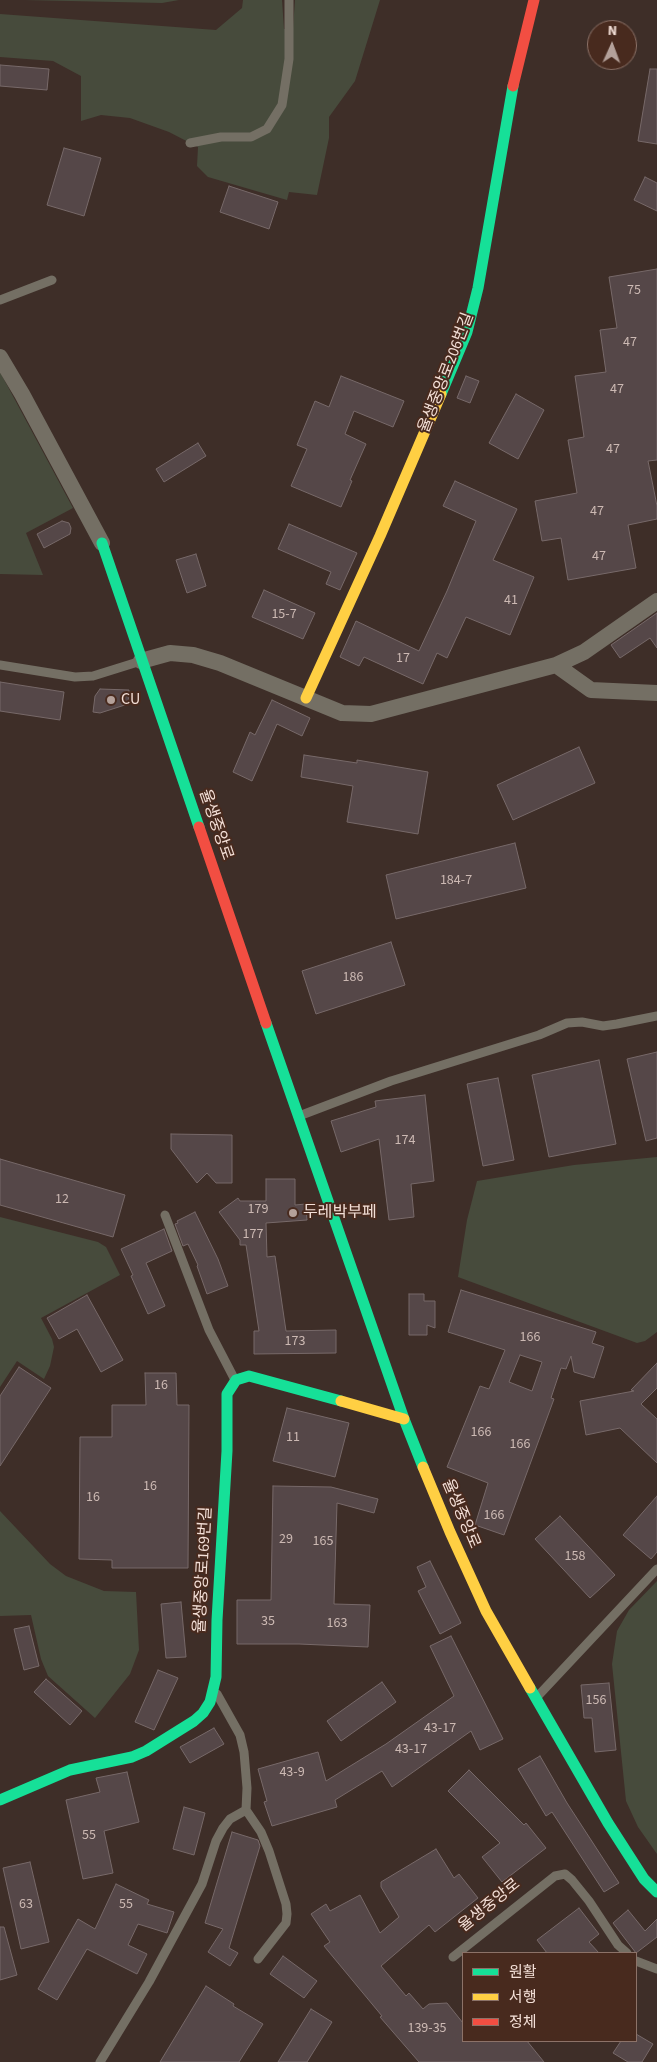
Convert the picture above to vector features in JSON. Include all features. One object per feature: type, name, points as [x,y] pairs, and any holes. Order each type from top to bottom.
[{"type":"street","name":"율생중앙로206번길","points":[[306,698],[380,536],[467,332],[478,288],[513,88],[534,0]]},
{"type":"street","points":[[0,357],[102,543]]},
{"type":"street","name":"율생중앙로","points":[[102,543],[141,661],[404,1419],[486,1611],[608,1823],[644,1879],[657,1892]]},
{"type":"street","points":[[141,661],[170,653],[193,655],[220,663],[342,713],[370,714],[556,665],[584,652],[657,601]]},
{"type":"street","points":[[556,665],[591,690],[657,693]]},
{"type":"street","points":[[236,1380],[249,1376],[404,1419]]},
{"type":"street","name":"율생중앙로169번길","points":[[0,1800],[70,1770],[132,1757],[178,1732],[203,1714],[214,1690],[227,1451],[226,1394],[236,1380]]},
{"type":"lane","points":[[190,143],[221,137],[251,137],[267,129],[282,105],[289,59],[289,0]]},
{"type":"lane","points":[[0,300],[52,280]]},
{"type":"lane","points":[[0,665],[75,677],[93,676],[141,661]]},
{"type":"lane","points":[[299,1116],[391,1081],[539,1035],[567,1023],[582,1022],[603,1026],[657,1016]]},
{"type":"lane","points":[[165,1215],[209,1330],[236,1380]]},
{"type":"lane","points":[[536,1698],[657,1569]]},
{"type":"lane","points":[[214,1690],[240,1735],[246,1772],[246,1810],[261,1832],[286,1904],[286,1923],[258,1959]]},
{"type":"lane","points":[[100,2062],[149,1982],[202,1884],[216,1841],[223,1828],[230,1819],[246,1810]]},
{"type":"lane","name":"율생중앙로","points":[[453,1957],[555,1876],[565,1874],[589,1901],[618,1945],[625,1952]]},
{"type":"lane","points":[[637,1961],[657,1969]]},
{"type":"green space","points":[[24,0],[179,0],[162,3]]},
{"type":"green space","points":[[243,0],[282,0],[284,29],[293,28],[295,0],[380,0],[355,81],[329,117],[329,138],[317,195],[289,192],[287,200],[208,177],[197,166],[198,147],[169,132],[130,118],[101,115],[81,121],[81,76],[53,61],[0,57],[0,14],[216,30],[242,8]]},
{"type":"green space","points":[[0,372],[73,508],[26,533],[43,575],[0,574]]},
{"type":"green space","points":[[657,1157],[657,1332],[645,1341],[637,1343],[458,1277],[467,1220],[477,1181],[574,1165]]},
{"type":"green space","points":[[0,1217],[98,1242],[106,1247],[120,1275],[41,1318],[54,1347],[50,1366],[44,1379],[17,1361],[0,1387]]},
{"type":"green space","points":[[0,1511],[50,1564],[66,1576],[104,1591],[136,1592],[139,1650],[130,1674],[95,1718],[48,1676],[41,1659],[31,1615],[0,1616]]},
{"type":"green space","points":[[657,1581],[657,1854],[638,1827],[626,1801],[612,1664],[617,1631],[629,1610]]},
{"type":"building","points":[[0,65],[49,69],[47,90],[0,86]]},
{"type":"building","points":[[650,69],[657,69],[657,144],[638,141]]},
{"type":"building","points":[[64,148],[101,158],[84,216],[47,205]]},
{"type":"building","points":[[645,177],[657,183],[657,211],[634,200]]},
{"type":"building","points":[[229,186],[278,202],[269,229],[220,212]]},
{"type":"building","points":[[657,269],[657,460],[648,461],[657,506],[657,519],[628,525],[636,568],[568,580],[561,538],[542,541],[535,501],[577,493],[568,440],[584,437],[575,376],[606,372],[600,330],[617,328],[609,277]]},
{"type":"building","points":[[341,376],[404,401],[393,427],[354,411],[345,434],[366,444],[350,480],[352,481],[341,507],[291,486],[307,449],[297,445],[315,401],[329,407]]},
{"type":"building","points":[[466,376],[479,381],[470,403],[457,398]]},
{"type":"building","points":[[516,394],[544,410],[518,459],[489,443]]},
{"type":"building","points":[[198,443],[206,456],[164,482],[156,469]]},
{"type":"building","points":[[455,481],[517,509],[493,560],[534,577],[510,635],[466,617],[447,658],[437,653],[423,684],[364,657],[359,666],[340,657],[356,621],[419,651],[447,591],[476,521],[443,506]]},
{"type":"building","points":[[62,521],[69,523],[71,528],[70,534],[44,548],[37,534]]},
{"type":"building","points":[[289,524],[357,553],[340,590],[326,584],[331,572],[278,549]]},
{"type":"building","points":[[196,554],[206,586],[187,593],[176,560]]},
{"type":"building","points":[[264,590],[315,613],[303,639],[252,617]]},
{"type":"building","points":[[657,613],[657,648],[650,638],[620,658],[611,645]]},
{"type":"building","points":[[0,682],[64,692],[60,720],[0,711]]},
{"type":"building","name":"CU","points":[[100,689],[129,690],[128,704],[100,713],[93,712],[95,696]]},
{"type":"building","points":[[272,700],[310,718],[302,736],[277,724],[252,781],[233,772],[250,732],[255,735]]},
{"type":"building","points":[[579,747],[595,783],[513,820],[497,785]]},
{"type":"building","points":[[304,755],[357,763],[357,760],[428,772],[418,834],[347,822],[353,786],[301,777]]},
{"type":"building","points":[[515,843],[526,888],[396,919],[386,875]]},
{"type":"building","points":[[391,942],[405,985],[316,1014],[302,971]]},
{"type":"building","points":[[657,1052],[657,1138],[646,1141],[627,1059]]},
{"type":"building","points":[[599,1060],[616,1144],[549,1157],[532,1075]]},
{"type":"building","points":[[498,1078],[514,1160],[483,1166],[467,1084]]},
{"type":"building","points":[[425,1095],[434,1181],[411,1184],[414,1217],[389,1220],[379,1139],[341,1152],[331,1121],[376,1107],[375,1101]]},
{"type":"building","points":[[171,1134],[232,1135],[232,1183],[216,1183],[207,1173],[197,1183],[171,1149]]},
{"type":"building","points":[[0,1159],[125,1195],[113,1237],[0,1205]]},
{"type":"building","points":[[266,1179],[295,1179],[295,1205],[306,1204],[307,1220],[266,1223],[267,1257],[275,1256],[286,1331],[336,1330],[336,1353],[254,1354],[254,1331],[259,1331],[246,1245],[240,1245],[240,1240],[219,1212],[238,1198],[240,1201],[266,1201]]},
{"type":"building","points":[[195,1212],[218,1259],[228,1286],[207,1294],[198,1265],[188,1244],[183,1246],[175,1224],[178,1223],[177,1221]]},
{"type":"building","points":[[164,1229],[172,1251],[146,1263],[165,1306],[148,1314],[121,1249]]},
{"type":"building","points":[[461,1290],[596,1332],[592,1343],[604,1347],[594,1378],[574,1372],[571,1356],[566,1369],[561,1368],[551,1398],[554,1399],[504,1535],[475,1525],[488,1483],[447,1467],[480,1386],[489,1389],[505,1350],[448,1332]],"holes":[[[520,1355],[542,1362],[532,1391],[509,1382]]]},
{"type":"building","points":[[409,1294],[424,1294],[424,1301],[435,1301],[435,1328],[427,1325],[427,1335],[409,1335]]},
{"type":"building","points":[[87,1295],[123,1360],[101,1372],[77,1329],[59,1339],[47,1318]]},
{"type":"building","points":[[657,1363],[657,1388],[641,1404],[657,1419],[657,1463],[620,1428],[586,1435],[580,1401],[634,1391],[631,1390]]},
{"type":"building","points":[[19,1367],[51,1388],[0,1466],[0,1396]]},
{"type":"building","points":[[145,1373],[176,1373],[177,1405],[189,1405],[188,1568],[112,1568],[112,1560],[79,1559],[80,1437],[112,1437],[112,1405],[146,1405]]},
{"type":"building","points":[[287,1408],[349,1423],[335,1477],[273,1461]]},
{"type":"building","points":[[273,1486],[331,1487],[378,1499],[374,1513],[337,1503],[334,1604],[370,1605],[368,1647],[237,1644],[237,1600],[271,1600]]},
{"type":"building","points":[[657,1496],[657,1552],[651,1559],[623,1535]]},
{"type":"building","points":[[560,1516],[615,1575],[590,1598],[535,1539]]},
{"type":"building","points":[[430,1561],[461,1623],[440,1634],[418,1591],[426,1587],[417,1567]]},
{"type":"building","points":[[181,1602],[186,1657],[166,1658],[161,1604]]},
{"type":"building","points":[[29,1626],[39,1666],[24,1670],[14,1629]]},
{"type":"building","points":[[451,1636],[503,1739],[480,1750],[471,1731],[392,1787],[382,1771],[335,1800],[337,1807],[272,1826],[264,1802],[267,1801],[258,1769],[318,1752],[326,1781],[386,1744],[454,1696],[430,1646]]},
{"type":"building","points":[[158,1670],[178,1678],[154,1730],[135,1722]]},
{"type":"building","points":[[46,1679],[82,1711],[70,1725],[34,1692]]},
{"type":"building","points":[[382,1682],[396,1702],[341,1741],[327,1721]]},
{"type":"building","points":[[609,1683],[616,1750],[595,1752],[592,1718],[584,1718],[581,1685]]},
{"type":"building","points":[[214,1728],[224,1744],[190,1763],[180,1747]]},
{"type":"building","points":[[540,1756],[567,1803],[619,1883],[604,1892],[552,1812],[546,1816],[518,1769]]},
{"type":"building","points":[[469,1770],[524,1825],[526,1823],[546,1848],[502,1882],[482,1857],[500,1843],[448,1791]]},
{"type":"building","points":[[127,1772],[139,1822],[104,1831],[113,1873],[83,1879],[66,1800],[100,1792],[96,1778]]},
{"type":"building","points":[[184,1807],[205,1813],[194,1855],[173,1849]]},
{"type":"building","points":[[232,1832],[258,1840],[260,1846],[229,1948],[238,1953],[230,1966],[208,1952],[223,1929],[205,1923]]},
{"type":"building","points":[[436,1849],[454,1878],[459,1874],[478,1898],[435,1932],[429,1925],[381,1966],[406,1996],[409,1993],[423,2009],[429,2004],[447,2003],[462,2022],[462,2042],[528,2042],[544,2062],[419,2062],[380,2017],[382,2016],[324,1946],[330,1942],[311,1914],[326,1904],[330,1911],[360,1895],[380,1933],[399,1917],[381,1887],[381,1882]]},
{"type":"building","points":[[30,1862],[49,1942],[21,1949],[3,1868]]},
{"type":"building","points":[[116,1884],[149,1900],[147,1904],[174,1912],[167,1933],[138,1924],[128,1945],[147,1954],[137,1974],[87,1949],[57,2000],[38,1989],[78,1919],[95,1929]]},
{"type":"building","points":[[579,1908],[599,1934],[589,1942],[598,1952],[546,1952],[537,1940]]},
{"type":"building","points":[[628,1910],[645,1931],[657,1919],[657,1937],[635,1952],[613,1923]]},
{"type":"building","points":[[0,1927],[4,1927],[17,1975],[0,1980]]},
{"type":"building","points":[[283,1956],[317,1981],[304,1998],[270,1974]]},
{"type":"building","points":[[206,1986],[234,2004],[233,2006],[263,2024],[239,2062],[160,2062]]},
{"type":"building","points":[[311,2009],[332,2022],[307,2062],[278,2062]]},
{"type":"building","points":[[637,2035],[653,2044],[642,2062],[628,2062],[613,2053],[620,2042],[637,2042]]},
{"type":"traffic: fast","points":[[441,394],[467,332],[478,288],[513,86]]},
{"type":"traffic: fast","points":[[102,543],[199,827]]},
{"type":"traffic: fast","points":[[266,1023],[404,1419],[423,1467]]},
{"type":"traffic: fast","points":[[0,1800],[70,1770],[132,1757],[146,1751],[194,1721],[203,1713],[210,1702],[216,1677],[217,1620],[227,1451],[227,1394],[236,1380],[249,1376],[341,1401]]},
{"type":"traffic: fast","points":[[530,1688],[608,1823],[644,1879],[657,1892]]},
{"type":"traffic: slow","points":[[306,698],[380,536],[441,394]]},
{"type":"traffic: slow","points":[[341,1401],[404,1419]]},
{"type":"traffic: slow","points":[[423,1467],[486,1611],[530,1688]]},
{"type":"traffic: jam","points":[[513,86],[534,0]]},
{"type":"traffic: jam","points":[[199,827],[266,1023]]},
{"type":"place","name":"CU","points":[[111,700]]},
{"type":"place","name":"두레박부페","points":[[293,1213]]}]
